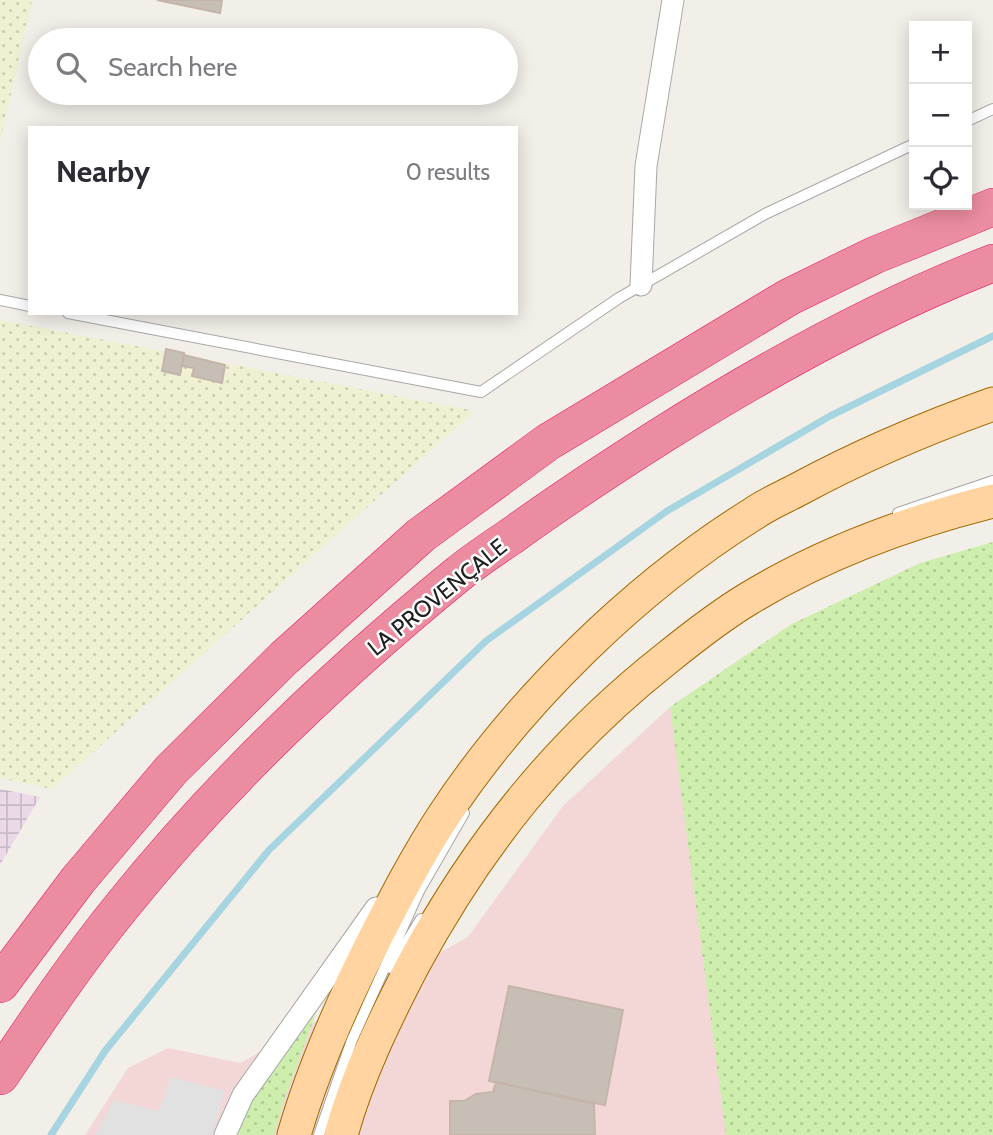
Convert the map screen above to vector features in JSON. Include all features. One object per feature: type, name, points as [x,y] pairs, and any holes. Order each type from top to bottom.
[{"type":"highway","points":[[0,984],[78,880],[170,770],[284,658],[421,534],[548,442],[789,297],[875,255],[993,207]]},
{"type":"highway","name":"LA PROVENÇALE","points":[[0,1076],[122,906],[217,796],[323,692],[459,573],[580,486],[731,391],[865,320],[960,276],[993,264]]},
{"type":"main road","points":[[294,1135],[318,1063],[351,986],[391,906],[444,816],[512,725],[614,620],[667,575],[753,513],[851,461],[948,420],[988,412]]},
{"type":"main road","points":[[341,1135],[360,1081],[395,999],[428,937],[483,850],[532,786],[585,728],[656,666],[749,598],[797,572],[851,548],[993,501]]},
{"type":"street","points":[[641,285],[646,166],[673,0]]},
{"type":"street","points":[[225,1135],[243,1094],[444,816]]},
{"type":"lane","points":[[972,119],[993,109]]},
{"type":"lane","points":[[78,315],[481,392],[641,285],[765,214],[909,146]]},
{"type":"lane","points":[[0,300],[28,306]]},
{"type":"lane","points":[[947,434],[988,412]]},
{"type":"lane","points":[[833,484],[908,450]]},
{"type":"lane","points":[[887,517],[993,481]]},
{"type":"lane","points":[[690,624],[701,616]]},
{"type":"lane","points":[[319,1135],[352,1041],[419,891],[474,799]]},
{"type":"lane","points":[[366,1010],[424,914]]},
{"type":"shaded area","points":[[670,707],[734,1135],[85,1135],[128,1068],[168,1048],[240,1063],[468,937],[563,806]]},
{"type":"shaded area","points":[[0,789],[40,797],[0,865]]},
{"type":"shaded area","points":[[171,1077],[225,1091],[212,1135],[95,1135],[114,1100],[159,1111]]},
{"type":"green space","points":[[0,0],[32,0],[0,142]]},
{"type":"green space","points":[[0,320],[475,411],[52,789],[0,778]]},
{"type":"green space","points":[[993,542],[993,1135],[726,1135],[670,707],[790,625],[920,563]]},
{"type":"green space","points":[[320,1002],[274,1135],[237,1135],[250,1102]]},
{"type":"building","points":[[157,0],[222,0],[220,13]]},
{"type":"building","points":[[166,349],[184,353],[180,375],[162,371]]},
{"type":"building","points":[[184,355],[225,365],[222,383],[192,376],[194,368],[182,366]]},
{"type":"building","points":[[509,986],[623,1010],[605,1105],[489,1081]]},
{"type":"building","points":[[496,1082],[594,1104],[595,1135],[450,1135],[450,1101],[464,1101],[476,1094],[493,1092]]},
{"type":"waterway","points":[[51,1135],[105,1051],[269,850],[486,641],[667,511],[830,416],[993,336]]}]
